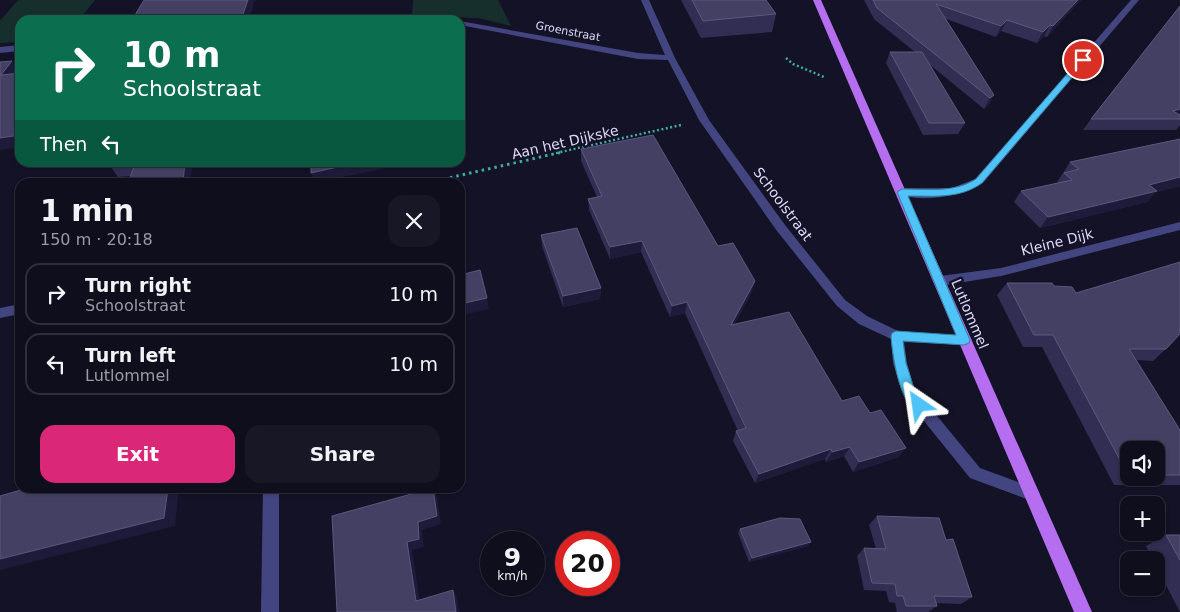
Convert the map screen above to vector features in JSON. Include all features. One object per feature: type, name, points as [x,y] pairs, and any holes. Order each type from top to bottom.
[{"type":"main road","name":"Lutlommel","points":[[818,0],[1083,612]]},
{"type":"street","name":"Schoolstraat","points":[[645,0],[671,58],[704,120],[781,228],[841,303],[863,320],[896,336],[964,340]]},
{"type":"street","points":[[902,192],[954,192],[968,188],[979,181],[1135,0]]},
{"type":"street","name":"Groenstraat","points":[[465,24],[638,56],[671,58]]},
{"type":"street","points":[[0,50],[15,48]]},
{"type":"street","name":"Kleine Dijk","points":[[940,281],[1001,272],[1180,226]]},
{"type":"street","points":[[0,313],[15,310]]},
{"type":"street","points":[[896,336],[900,363],[908,391],[975,473],[1032,494]]},
{"type":"street","points":[[270,612],[272,493]]},
{"type":"path","points":[[786,58],[793,64],[828,78],[852,79]]},
{"type":"path","name":"Aan het Dijkske","points":[[449,178],[704,120]]},
{"type":"green space","points":[[18,0],[95,0],[83,15],[15,15],[15,42],[0,43],[0,21]]},
{"type":"green space","points":[[413,0],[498,0],[511,26],[478,18],[465,18],[465,15],[412,15]]},
{"type":"building","points":[[144,0],[248,0],[243,15],[135,15]]},
{"type":"building","points":[[692,0],[766,0],[776,14],[703,21]]},
{"type":"building","points":[[873,0],[1078,0],[1053,26],[1050,25],[1043,32],[1007,20],[1001,26],[936,4],[994,95],[990,98],[877,8]]},
{"type":"building","points":[[1180,6],[1180,109],[1173,111],[1180,115],[1180,119],[1091,119]]},
{"type":"building","points":[[890,52],[922,52],[965,123],[929,123]]},
{"type":"building","points":[[12,61],[1,75],[15,74],[15,136],[0,138],[0,62]]},
{"type":"building","points":[[653,135],[718,246],[733,243],[755,281],[731,325],[789,312],[842,401],[859,396],[870,413],[881,410],[906,448],[859,462],[850,447],[832,452],[831,449],[759,474],[736,431],[746,428],[687,302],[672,306],[642,241],[610,247],[588,199],[602,196],[581,149]]},
{"type":"building","points":[[1180,139],[1180,177],[1149,185],[1157,191],[1048,217],[1021,191],[1072,180],[1064,173],[1079,169],[1070,162]]},
{"type":"building","points":[[134,167],[184,167],[183,178],[130,178]]},
{"type":"building","points":[[311,167],[338,167],[311,173]]},
{"type":"building","points":[[577,228],[601,288],[563,296],[541,235]]},
{"type":"building","points":[[1180,262],[1180,334],[1166,349],[1129,349],[1180,430],[1180,475],[1165,475],[1165,441],[1120,441],[1120,460],[1053,335],[1034,335],[1007,283],[1052,283],[1054,286],[1072,287],[1076,293]]},
{"type":"building","points":[[480,270],[487,298],[465,303],[465,274]]},
{"type":"building","points":[[15,492],[167,493],[164,518],[0,559],[0,496]]},
{"type":"building","points":[[415,493],[434,493],[437,516],[418,522],[419,539],[407,542],[416,601],[453,590],[456,612],[337,612],[332,516]]},
{"type":"building","points":[[877,516],[939,518],[946,540],[953,539],[972,597],[934,596],[937,606],[906,606],[903,596],[897,596],[895,584],[872,583],[864,548],[886,549]]},
{"type":"building","points":[[780,518],[800,519],[811,542],[752,558],[740,529]]},
{"type":"building","points":[[1166,535],[1180,535],[1180,560]]},
{"type":"route","points":[[919,405],[908,391],[900,363],[896,336],[964,340],[902,192],[954,192],[968,188],[979,181],[1083,60]]}]
